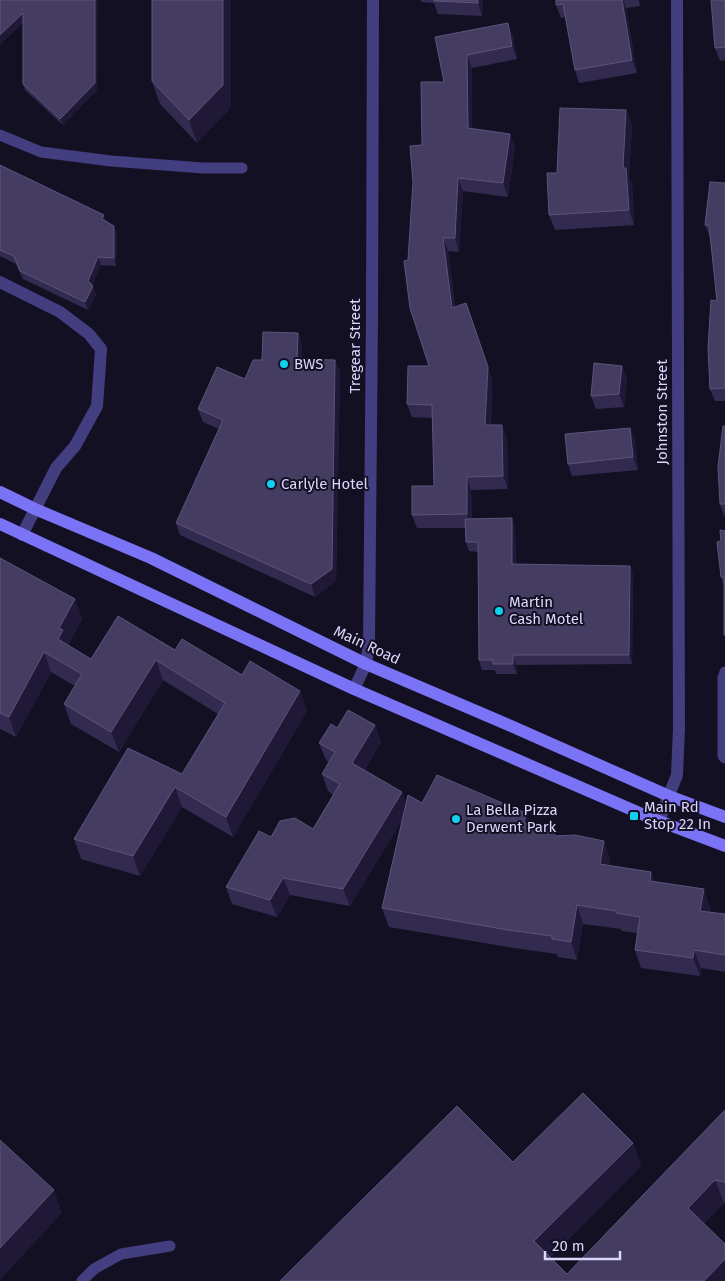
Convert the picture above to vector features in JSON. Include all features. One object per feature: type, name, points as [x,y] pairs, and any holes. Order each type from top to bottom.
[{"type":"main road","name":"Main Road","points":[[0,492],[35,509],[152,558],[366,664],[669,796],[725,817]]},
{"type":"main road","points":[[0,524],[354,689],[659,821],[725,846]]},
{"type":"street","name":"Tregear Street","points":[[354,689],[366,664],[369,643],[372,325],[372,0]]},
{"type":"street","name":"Johnston Street","points":[[659,821],[677,775],[679,728],[677,0]]},
{"type":"street","points":[[0,282],[60,312],[89,334],[101,349],[97,406],[74,446],[56,468],[22,535]]},
{"type":"lane","points":[[0,135],[42,152],[111,162],[203,168],[242,168]]},
{"type":"lane","points":[[725,672],[723,678],[722,756],[725,758]]},
{"type":"lane","points":[[82,1281],[94,1269],[121,1254],[170,1246]]},
{"type":"building","points":[[0,0],[95,0],[95,83],[60,119],[23,84],[23,13],[0,35]]},
{"type":"building","points":[[152,0],[223,0],[223,85],[189,120],[152,81]]},
{"type":"building","points":[[478,0],[478,3],[434,1]]},
{"type":"building","points":[[556,0],[622,0],[632,60],[575,70],[563,4],[556,5]]},
{"type":"building","points":[[711,0],[725,0],[725,47],[715,48]]},
{"type":"building","points":[[508,23],[512,46],[467,55],[468,128],[510,134],[503,183],[458,178],[455,238],[443,238],[452,308],[466,303],[488,367],[485,425],[502,425],[503,476],[467,477],[467,514],[412,515],[412,486],[434,486],[432,405],[407,404],[408,366],[429,366],[410,308],[404,261],[408,260],[413,182],[410,146],[422,145],[421,82],[444,82],[435,37]]},
{"type":"building","points":[[560,108],[626,110],[623,168],[626,168],[629,210],[549,215],[547,173],[557,173]]},
{"type":"building","points":[[0,165],[104,215],[102,219],[114,226],[114,258],[98,257],[88,281],[93,286],[85,302],[20,271],[14,256],[0,250]]},
{"type":"building","points":[[710,182],[725,183],[725,388],[710,389],[708,349],[711,300],[717,301],[709,225],[705,225]]},
{"type":"building","name":"Carlyle Hotel","points":[[263,332],[298,333],[297,359],[335,360],[332,569],[311,584],[176,523],[223,420],[198,409],[217,367],[245,379],[253,360],[262,360]]},
{"type":"building","points":[[594,363],[622,366],[619,394],[591,396]]},
{"type":"building","points":[[723,426],[725,426],[725,504],[720,504],[718,467]]},
{"type":"building","points":[[630,428],[633,457],[568,464],[565,434]]},
{"type":"building","points":[[512,518],[512,564],[630,566],[629,655],[513,655],[513,664],[493,664],[493,660],[479,660],[478,542],[466,542],[465,519]]},
{"type":"building","points":[[720,530],[725,531],[725,635],[724,577],[721,577],[717,542],[721,541]]},
{"type":"building","points":[[0,558],[75,599],[59,628],[63,630],[58,639],[91,659],[118,616],[175,650],[182,639],[242,675],[250,661],[300,691],[226,817],[175,787],[133,856],[74,839],[128,748],[182,774],[225,703],[156,660],[111,732],[64,704],[82,674],[44,652],[9,717],[0,713]]},
{"type":"building","points":[[348,710],[375,725],[352,763],[402,792],[343,889],[283,878],[270,900],[226,887],[259,831],[271,837],[280,821],[295,818],[313,829],[340,784],[322,774],[335,752],[319,743],[331,724],[337,728]]},
{"type":"building","points":[[437,775],[526,813],[524,823],[548,826],[556,836],[575,835],[604,841],[600,864],[651,872],[650,881],[704,889],[700,911],[725,914],[725,955],[694,950],[693,958],[635,950],[640,917],[577,905],[571,942],[552,939],[552,936],[382,908],[408,795],[422,803]]},
{"type":"building","points":[[583,1093],[633,1143],[534,1241],[567,1274],[725,1110],[725,1182],[715,1180],[688,1208],[725,1244],[725,1259],[704,1281],[280,1281],[457,1106],[513,1162]]},
{"type":"building","points":[[0,1140],[54,1190],[0,1248]]},
{"type":"place","name":"BWS","points":[[284,364]]},
{"type":"place","name":"Carlyle Hotel","points":[[271,484]]},
{"type":"place","name":"Martin Cash Motel","points":[[499,611]]},
{"type":"place","name":"Main Rd Stop 22 In","points":[[634,816]]},
{"type":"place","name":"La Bella Pizza Derwent Park","points":[[456,819]]}]
